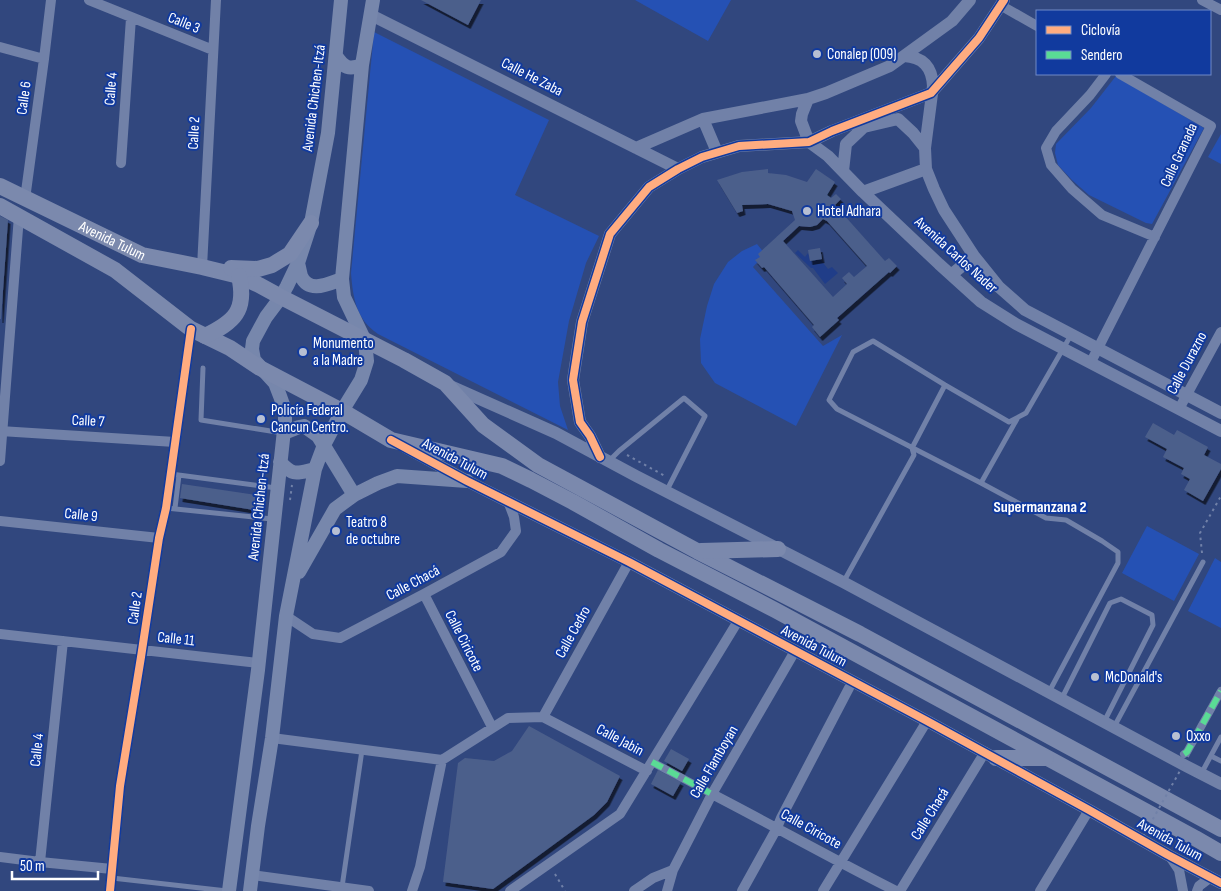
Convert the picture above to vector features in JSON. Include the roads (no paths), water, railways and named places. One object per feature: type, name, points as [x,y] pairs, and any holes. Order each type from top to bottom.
[{"type":"main road","points":[[250,891],[272,738],[286,616],[315,470],[324,446],[361,380],[368,361],[365,341],[344,297],[342,279],[362,66],[373,0]]},
{"type":"main road","name":"Avenida Chichen-Itzá","points":[[228,891],[259,663],[285,421],[284,410],[275,384],[254,360],[252,349],[253,341],[266,317],[281,297],[298,263],[311,223],[328,133],[336,56],[338,2]]},
{"type":"main road","points":[[336,56],[341,64],[346,67],[355,68],[362,66]]},
{"type":"main road","name":"Avenida Tulum","points":[[0,186],[142,255],[239,276],[259,284],[404,360],[445,383],[483,425],[538,465],[697,551],[860,634],[1221,829]]},
{"type":"main road","name":"Avenida Tulum","points":[[0,206],[115,270],[198,332],[230,348],[260,368],[342,411],[391,440],[502,466],[775,610],[1221,853]]},
{"type":"main road","points":[[202,267],[258,269],[272,265],[290,254],[311,223]]},
{"type":"main road","points":[[298,263],[302,276],[310,286],[323,286],[342,279]]},
{"type":"main road","points":[[198,332],[221,328],[236,315],[241,298],[239,276]]},
{"type":"main road","points":[[284,433],[304,426],[318,436],[354,495]]},
{"type":"main road","points":[[280,462],[288,471],[294,473],[315,470]]},
{"type":"main road","points":[[293,581],[335,509],[354,495],[397,476],[466,481]]},
{"type":"main road","points":[[697,551],[778,549]]},
{"type":"main road","points":[[991,755],[1048,758]]},
{"type":"main road","points":[[238,824],[248,822],[258,826]]},
{"type":"street","name":"Calle 6","points":[[25,199],[51,0]]},
{"type":"street","name":"Calle 3","points":[[89,0],[213,50]]},
{"type":"street","name":"Calle 2","points":[[202,267],[216,0]]},
{"type":"street","points":[[636,148],[703,120],[808,99],[890,66],[952,21],[970,0]]},
{"type":"street","points":[[1202,0],[1221,10]]},
{"type":"street","points":[[604,459],[580,422],[573,380],[582,322],[610,234],[649,187],[702,157],[739,146],[809,142],[931,92],[979,38],[1002,3],[1036,25]]},
{"type":"street","name":"Calle He Zaba","points":[[371,15],[678,169]]},
{"type":"street","name":"Calle 4","points":[[121,162],[131,18]]},
{"type":"street","points":[[0,47],[44,59]]},
{"type":"street","name":"Avenida Carlos Nader","points":[[904,56],[917,58],[927,66],[932,79],[926,169],[934,189],[944,210],[974,256],[999,287],[1025,310],[1221,413]]},
{"type":"street","points":[[1105,75],[1090,95],[1056,132],[1046,148],[1050,166],[1072,189],[1102,215],[1155,237]]},
{"type":"street","name":"Calle Granada","points":[[1091,362],[1212,126],[1122,75]]},
{"type":"street","points":[[808,99],[801,121],[809,142]]},
{"type":"street","points":[[843,171],[846,144],[864,127],[898,119],[914,133],[926,148]]},
{"type":"street","points":[[703,120],[717,152]]},
{"type":"street","name":"Avenida Carlos Nader","points":[[809,142],[828,156],[863,192],[981,302],[1016,324],[1221,431]]},
{"type":"street","points":[[863,192],[926,169]]},
{"type":"street","points":[[0,461],[19,216]]},
{"type":"street","points":[[951,275],[974,256]]},
{"type":"street","name":"Calle 2","points":[[110,891],[120,786],[159,538],[171,508],[175,475],[174,442],[198,332]]},
{"type":"street","name":"Calle Durazno","points":[[1179,409],[1221,332]]},
{"type":"street","name":"Avenida Tulum","points":[[445,383],[556,433],[843,582],[1221,784]]},
{"type":"street","name":"Calle 7","points":[[1,431],[174,442]]},
{"type":"street","name":"Avenida Tulum","points":[[391,440],[466,481],[629,562],[991,755],[1168,856],[1216,880]]},
{"type":"street","name":"Calle Chacá","points":[[286,616],[312,634],[340,638],[501,552],[516,531],[514,517],[508,501]]},
{"type":"street","name":"Calle 9","points":[[0,521],[159,538]]},
{"type":"street","name":"Calle Cedro","points":[[543,717],[629,562]]},
{"type":"street","name":"Calle Ciricote","points":[[424,594],[492,727]]},
{"type":"street","points":[[712,794],[649,767],[738,621]]},
{"type":"street","name":"Calle 11","points":[[0,634],[259,663]]},
{"type":"street","name":"Calle 4","points":[[40,862],[63,641]]},
{"type":"street","name":"Calle Flamboyan","points":[[667,891],[673,870],[712,794],[795,651]]},
{"type":"street","points":[[742,891],[777,828],[849,688]]},
{"type":"street","points":[[1187,753],[1221,691]]},
{"type":"street","name":"Calle Jabin","points":[[442,760],[508,718],[543,717],[649,767],[620,814],[510,891]]},
{"type":"street","points":[[823,891],[927,721]]},
{"type":"street","points":[[272,738],[442,760],[420,867],[412,891]]},
{"type":"street","name":"Calle Chacá","points":[[898,891],[991,755]]},
{"type":"street","name":"Calle Ciricote","points":[[712,794],[841,863],[898,891]]},
{"type":"street","points":[[1040,891],[1090,810]]},
{"type":"street","points":[[1168,856],[1179,870],[1183,890]]},
{"type":"street","points":[[0,857],[111,873]]},
{"type":"street","points":[[1183,890],[1195,869]]},
{"type":"street","points":[[634,891],[653,878],[673,870]]},
{"type":"street","points":[[252,875],[369,891]]},
{"type":"street","points":[[1198,891],[1199,886],[1216,880]]},
{"type":"lane","points":[[1049,693],[1118,563],[1118,552],[1066,520],[1046,518],[836,409],[829,400],[853,352],[873,341],[945,386],[1009,422],[1026,413],[1072,334]]},
{"type":"lane","points":[[203,368],[201,420],[284,433]]},
{"type":"lane","points":[[843,582],[914,455],[912,448],[945,386]]},
{"type":"lane","points":[[604,459],[619,451],[684,398],[705,416],[666,491]]},
{"type":"lane","points":[[981,483],[1016,419]]},
{"type":"lane","points":[[175,475],[278,488]]},
{"type":"lane","points":[[258,518],[262,486]]},
{"type":"lane","points":[[171,508],[274,519]]},
{"type":"lane","points":[[1109,725],[1203,562]]},
{"type":"lane","points":[[1061,699],[1110,603],[1121,600],[1152,615],[1153,625],[1109,725]]},
{"type":"lane","points":[[1201,774],[1221,737]]},
{"type":"lane","points":[[342,888],[363,749]]},
{"type":"lane","points":[[1211,756],[1221,761]]},
{"type":"lane","points":[[111,873],[228,891]]},
{"type":"place","name":"Conalep (009)","points":[[817,54]]},
{"type":"place","name":"Hotel Adhara","points":[[807,211]]},
{"type":"place","name":"Monumento a la Madre","points":[[303,352]]},
{"type":"place","name":"Policía Federal Cancun Centro.","points":[[261,419]]},
{"type":"place","name":"Teatro 8 de octubre","points":[[336,531]]},
{"type":"place","name":"McDonald's","points":[[1095,677]]},
{"type":"place","name":"Oxxo","points":[[1176,736]]},
{"type":"district","name":"Supermanzana 2","points":[[1040,507]]}]
